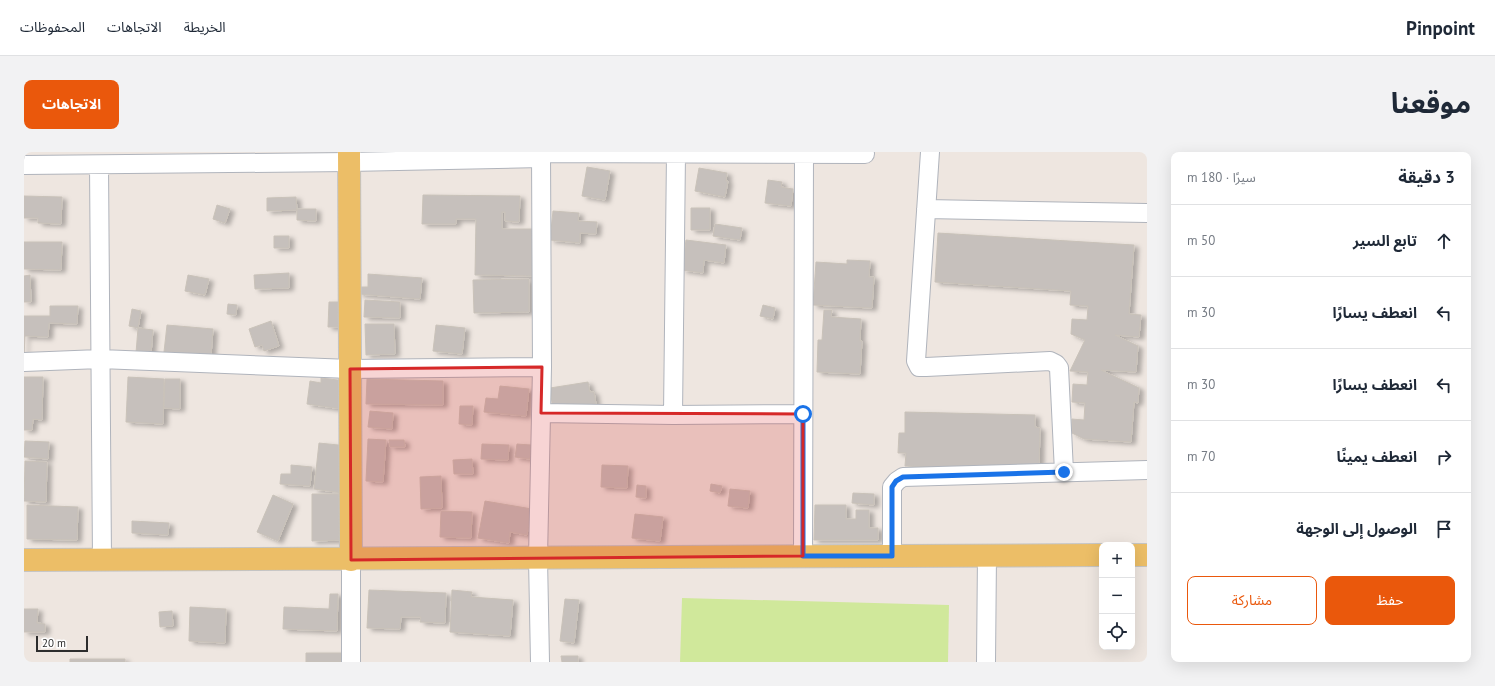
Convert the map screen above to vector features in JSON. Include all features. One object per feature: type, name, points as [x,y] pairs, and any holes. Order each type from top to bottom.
[{"type":"main road","points":[[349,157],[351,560]]},
{"type":"main road","points":[[24,560],[351,560],[1099,555]]},
{"type":"main road","points":[[1135,555],[1147,555]]},
{"type":"street","points":[[930,152],[916,361],[919,366],[926,368],[1050,361],[1056,364],[1059,368],[1064,472]]},
{"type":"street","points":[[803,556],[804,153]]},
{"type":"street","points":[[31,161],[99,165],[349,157],[541,154],[865,154]]},
{"type":"street","points":[[540,662],[538,558],[542,367],[541,154]]},
{"type":"street","points":[[673,415],[676,154]]},
{"type":"street","points":[[99,165],[102,560]]},
{"type":"street","points":[[926,209],[1147,213]]},
{"type":"street","points":[[24,362],[100,359],[350,369],[542,367]]},
{"type":"street","points":[[541,413],[673,415],[803,414]]},
{"type":"street","points":[[892,556],[892,487],[896,481],[903,477],[1147,470]]},
{"type":"street","points":[[986,662],[987,555]]},
{"type":"street","points":[[351,560],[351,662]]},
{"type":"highlighted area","points":[[542,367],[541,413],[803,414],[803,556],[351,560],[350,369]]},
{"type":"green space","points":[[682,598],[949,605],[948,662],[680,662]]},
{"type":"building","points":[[587,167],[610,171],[605,200],[582,196]]},
{"type":"building","points":[[699,168],[727,173],[726,181],[728,181],[725,197],[695,191]]},
{"type":"building","points":[[768,180],[782,182],[781,187],[793,189],[791,206],[765,203]]},
{"type":"building","points":[[423,195],[520,196],[519,222],[505,221],[505,212],[502,212],[502,229],[533,229],[532,276],[475,275],[476,219],[456,219],[456,224],[422,224]]},
{"type":"building","points":[[24,196],[62,197],[61,224],[38,223],[38,218],[24,218]]},
{"type":"building","points":[[296,197],[297,210],[267,211],[267,198]]},
{"type":"building","points":[[217,205],[230,209],[225,223],[213,219]]},
{"type":"building","points":[[691,208],[710,208],[710,230],[691,230]]},
{"type":"building","points":[[297,209],[316,209],[316,221],[297,220]]},
{"type":"building","points":[[553,211],[579,213],[578,221],[597,222],[596,234],[580,233],[580,243],[550,240]]},
{"type":"building","points":[[715,224],[742,228],[740,240],[713,236]]},
{"type":"building","points":[[938,233],[1134,245],[1129,314],[1141,315],[1139,337],[1115,335],[1138,346],[1136,372],[1101,370],[1139,388],[1138,403],[1134,402],[1131,442],[1084,439],[1072,433],[1072,419],[1084,420],[1085,403],[1072,402],[1073,384],[1087,385],[1088,372],[1070,371],[1085,340],[1071,334],[1072,319],[1087,320],[1088,306],[1070,305],[1071,291],[935,282]]},
{"type":"building","points":[[274,236],[289,236],[289,248],[274,248]]},
{"type":"building","points":[[686,240],[726,245],[724,263],[704,260],[703,273],[682,270]]},
{"type":"building","points":[[24,242],[62,242],[61,270],[24,269]]},
{"type":"building","points":[[847,260],[870,261],[869,277],[874,277],[872,308],[813,305],[816,262],[847,264]]},
{"type":"building","points":[[289,273],[289,288],[255,289],[254,275]]},
{"type":"building","points":[[368,274],[422,278],[420,299],[359,294],[360,287],[368,287]]},
{"type":"building","points":[[30,275],[31,302],[24,302],[24,276]]},
{"type":"building","points":[[188,275],[209,279],[205,295],[185,291]]},
{"type":"building","points":[[529,279],[529,312],[474,313],[473,280]]},
{"type":"building","points":[[365,300],[400,302],[400,318],[364,317]]},
{"type":"building","points":[[329,302],[343,302],[342,327],[328,327]]},
{"type":"building","points":[[228,304],[237,305],[236,315],[227,314]]},
{"type":"building","points":[[763,305],[775,308],[773,319],[760,316]]},
{"type":"building","points":[[50,306],[78,306],[77,324],[49,323],[48,337],[25,336],[24,358],[24,316],[50,316]]},
{"type":"building","points":[[132,309],[141,311],[138,328],[129,326]]},
{"type":"building","points":[[824,310],[832,310],[831,317],[861,319],[860,341],[862,341],[860,374],[817,372],[818,340],[822,340]]},
{"type":"building","points":[[271,321],[279,346],[264,351],[262,345],[255,347],[249,329]]},
{"type":"building","points":[[365,324],[394,324],[395,354],[366,355]]},
{"type":"building","points":[[167,325],[213,329],[211,356],[164,352]]},
{"type":"building","points":[[436,325],[465,328],[462,354],[433,351]]},
{"type":"building","points":[[138,328],[153,330],[151,354],[136,353]]},
{"type":"building","points":[[24,377],[43,377],[42,420],[33,419],[32,430],[24,430]]},
{"type":"building","points":[[128,377],[164,379],[163,424],[126,422]]},
{"type":"building","points":[[321,378],[346,381],[342,409],[307,404],[310,381],[321,383]]},
{"type":"building","points":[[165,379],[180,379],[180,409],[164,408]]},
{"type":"building","points":[[367,379],[443,381],[443,405],[366,404]]},
{"type":"building","points":[[588,382],[590,392],[594,392],[596,404],[553,410],[550,388]]},
{"type":"building","points":[[500,386],[529,389],[526,416],[484,412],[486,398],[498,399]]},
{"type":"building","points":[[460,406],[473,406],[472,425],[459,424]]},
{"type":"building","points":[[370,411],[393,413],[392,429],[368,427]]},
{"type":"building","points":[[905,412],[1035,415],[1035,427],[1040,428],[1039,469],[905,466],[906,453],[898,453],[899,433],[905,433]]},
{"type":"building","points":[[368,439],[386,440],[383,482],[366,481]]},
{"type":"building","points":[[389,440],[404,440],[405,447],[390,447]]},
{"type":"building","points":[[25,441],[49,442],[48,459],[24,457]]},
{"type":"building","points":[[319,443],[348,446],[343,493],[314,489]]},
{"type":"building","points":[[482,444],[509,445],[508,460],[481,459]]},
{"type":"building","points":[[517,444],[531,445],[530,459],[515,457]]},
{"type":"building","points":[[472,459],[473,474],[454,474],[453,460]]},
{"type":"building","points":[[25,461],[47,462],[46,502],[24,501]]},
{"type":"building","points":[[291,465],[312,467],[310,486],[280,484],[281,474],[291,474]]},
{"type":"building","points":[[602,465],[628,466],[627,488],[601,487]]},
{"type":"building","points":[[441,476],[442,508],[421,509],[420,477]]},
{"type":"building","points":[[711,484],[722,486],[720,493],[710,491]]},
{"type":"building","points":[[637,485],[646,486],[646,498],[636,497]]},
{"type":"building","points":[[730,489],[750,491],[748,508],[728,506]]},
{"type":"building","points":[[853,493],[874,494],[874,505],[852,503]]},
{"type":"building","points":[[312,494],[343,494],[344,540],[312,541]]},
{"type":"building","points":[[273,495],[293,504],[278,541],[257,532]]},
{"type":"building","points":[[485,501],[532,509],[527,535],[510,532],[509,543],[478,538]]},
{"type":"building","points":[[27,505],[78,507],[77,540],[27,539]]},
{"type":"building","points":[[815,505],[846,505],[846,519],[856,519],[856,510],[869,510],[869,528],[878,528],[878,540],[814,540]]},
{"type":"building","points":[[441,511],[472,512],[471,538],[440,537]]},
{"type":"building","points":[[635,514],[663,517],[660,541],[632,538]]},
{"type":"building","points":[[132,521],[169,523],[168,535],[132,533]]},
{"type":"building","points":[[369,590],[446,593],[445,623],[420,622],[421,617],[401,617],[400,629],[367,628]]},
{"type":"building","points":[[452,590],[472,592],[471,597],[513,600],[510,636],[450,632]]},
{"type":"building","points":[[330,594],[338,594],[337,631],[283,629],[284,607],[329,609]]},
{"type":"building","points":[[565,599],[579,600],[574,643],[560,641]]},
{"type":"building","points":[[190,607],[226,609],[225,643],[189,641]]},
{"type":"building","points":[[24,609],[38,609],[37,623],[45,624],[45,632],[24,632]]},
{"type":"building","points":[[172,611],[173,626],[160,627],[159,612]]},
{"type":"building","points":[[306,653],[341,653],[341,662],[306,662]]},
{"type":"building","points":[[561,656],[578,656],[578,662],[562,662]]},
{"type":"building","points":[[70,659],[125,659],[125,662],[70,662]]},
{"type":"route","points":[[803,414],[803,556],[892,556],[892,487],[896,481],[903,477],[1064,472]]}]
